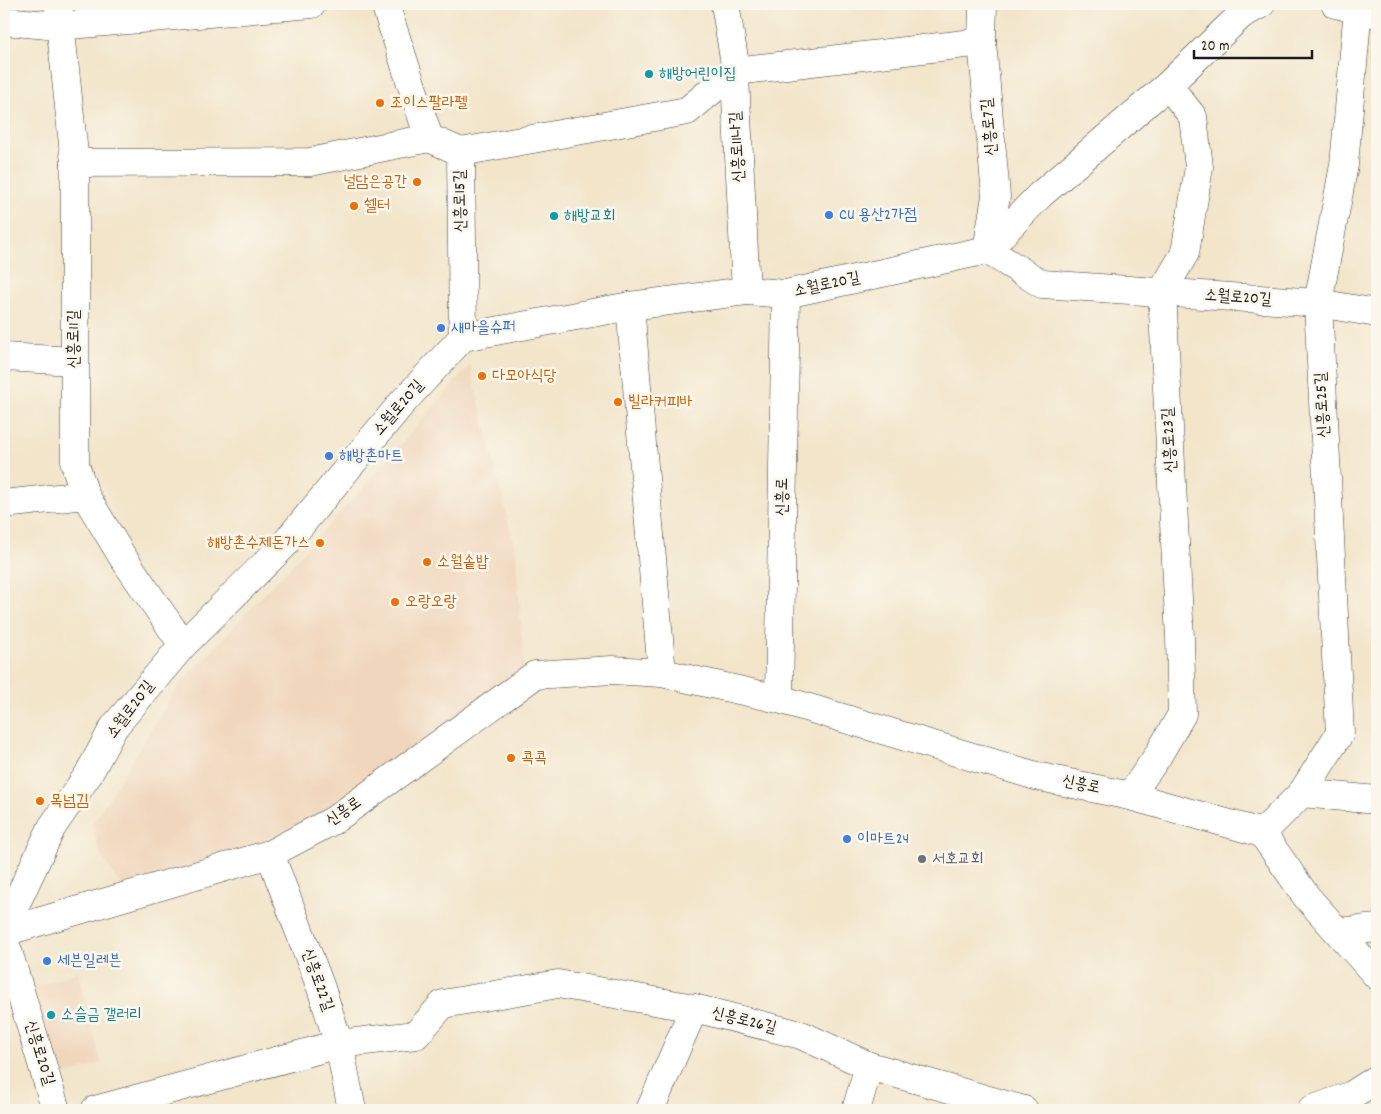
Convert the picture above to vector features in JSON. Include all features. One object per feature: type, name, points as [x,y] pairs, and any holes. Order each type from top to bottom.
[{"type":"street","points":[[4,21],[59,15],[312,4]]},
{"type":"street","points":[[75,163],[310,162],[429,138],[385,4]]},
{"type":"street","name":"신흥로11나길","points":[[725,4],[735,71],[746,291]]},
{"type":"street","name":"신흥로7길","points":[[983,4],[982,42],[996,196],[987,250]]},
{"type":"street","points":[[987,250],[1040,196],[1168,85],[1245,8]]},
{"type":"street","name":"신흥로25길","points":[[1262,833],[1302,793],[1340,732],[1318,303],[1344,165],[1356,9]]},
{"type":"street","name":"신흥로11길","points":[[59,15],[75,163],[75,464],[84,495],[122,556],[183,645]]},
{"type":"street","points":[[461,152],[687,111],[735,71],[982,42]]},
{"type":"street","points":[[1162,292],[1185,253],[1199,167],[1193,116],[1168,85]]},
{"type":"street","name":"신흥로15길","points":[[429,138],[461,152],[463,337]]},
{"type":"street","name":"소월로20길","points":[[4,930],[52,827],[88,775],[114,727],[183,645],[283,546],[402,403],[463,337],[630,306],[746,291],[786,294],[987,250],[1042,284],[1318,303],[1377,313]]},
{"type":"street","name":"신흥로23길","points":[[1130,796],[1157,757],[1182,714],[1180,638],[1162,292]]},
{"type":"street","name":"신흥로","points":[[779,699],[786,294]]},
{"type":"street","points":[[630,306],[662,673]]},
{"type":"street","points":[[4,357],[74,361]]},
{"type":"street","points":[[4,504],[84,495]]},
{"type":"street","name":"신흥로","points":[[4,930],[270,854],[334,820],[535,675],[612,670],[662,673],[779,699],[1036,776],[1130,796],[1262,833]]},
{"type":"street","points":[[1302,793],[1377,800]]},
{"type":"street","points":[[1262,833],[1306,896],[1377,976]]},
{"type":"street","name":"신흥로22길","points":[[270,854],[321,988],[339,1044],[352,1110]]},
{"type":"street","points":[[1339,932],[1377,928]]},
{"type":"street","name":"신흥로20길","points":[[4,938],[56,1110]]},
{"type":"street","points":[[95,1110],[339,1044],[416,1035],[443,1004],[558,984],[694,1008]]},
{"type":"street","name":"신흥로26길","points":[[650,1110],[694,1008],[801,1035],[869,1066],[1024,1110]]},
{"type":"street","points":[[856,1110],[869,1066]]},
{"type":"street","points":[[1311,1110],[1352,1095],[1377,1079]]},
{"type":"shaded area","points":[[470,365],[516,553],[524,668],[444,723],[322,814],[217,860],[121,886],[101,855],[92,825],[177,688],[359,492]]},
{"type":"shaded area","name":"소슬금 갤러리","points":[[78,972],[101,1063],[56,1078],[30,988]]},
{"type":"place","name":"해방어린이집","points":[[649,74]]},
{"type":"place","name":"조이스팔라펠","points":[[380,103]]},
{"type":"place","name":"널담은공간","points":[[417,182]]},
{"type":"place","name":"쉘터","points":[[354,206]]},
{"type":"place","name":"CU 용산2가점","points":[[829,215]]},
{"type":"place","name":"해방교회","points":[[554,216]]},
{"type":"place","name":"새마을슈퍼","points":[[441,328]]},
{"type":"place","name":"다모아식당","points":[[482,376]]},
{"type":"place","name":"빌라커피바","points":[[618,402]]},
{"type":"place","name":"해방촌마트","points":[[329,456]]},
{"type":"place","name":"해방촌수제돈가스","points":[[320,543]]},
{"type":"place","name":"소월솥밥","points":[[427,562]]},
{"type":"place","name":"오랑오랑","points":[[395,602]]},
{"type":"place","name":"콕콕","points":[[511,758]]},
{"type":"place","name":"목넘김","points":[[40,801]]},
{"type":"place","name":"이마트24","points":[[847,839]]},
{"type":"place","name":"서호교회","points":[[922,859]]},
{"type":"place","name":"세븐일레븐","points":[[47,961]]},
{"type":"place","name":"소슬금 갤러리","points":[[51,1015]]}]
